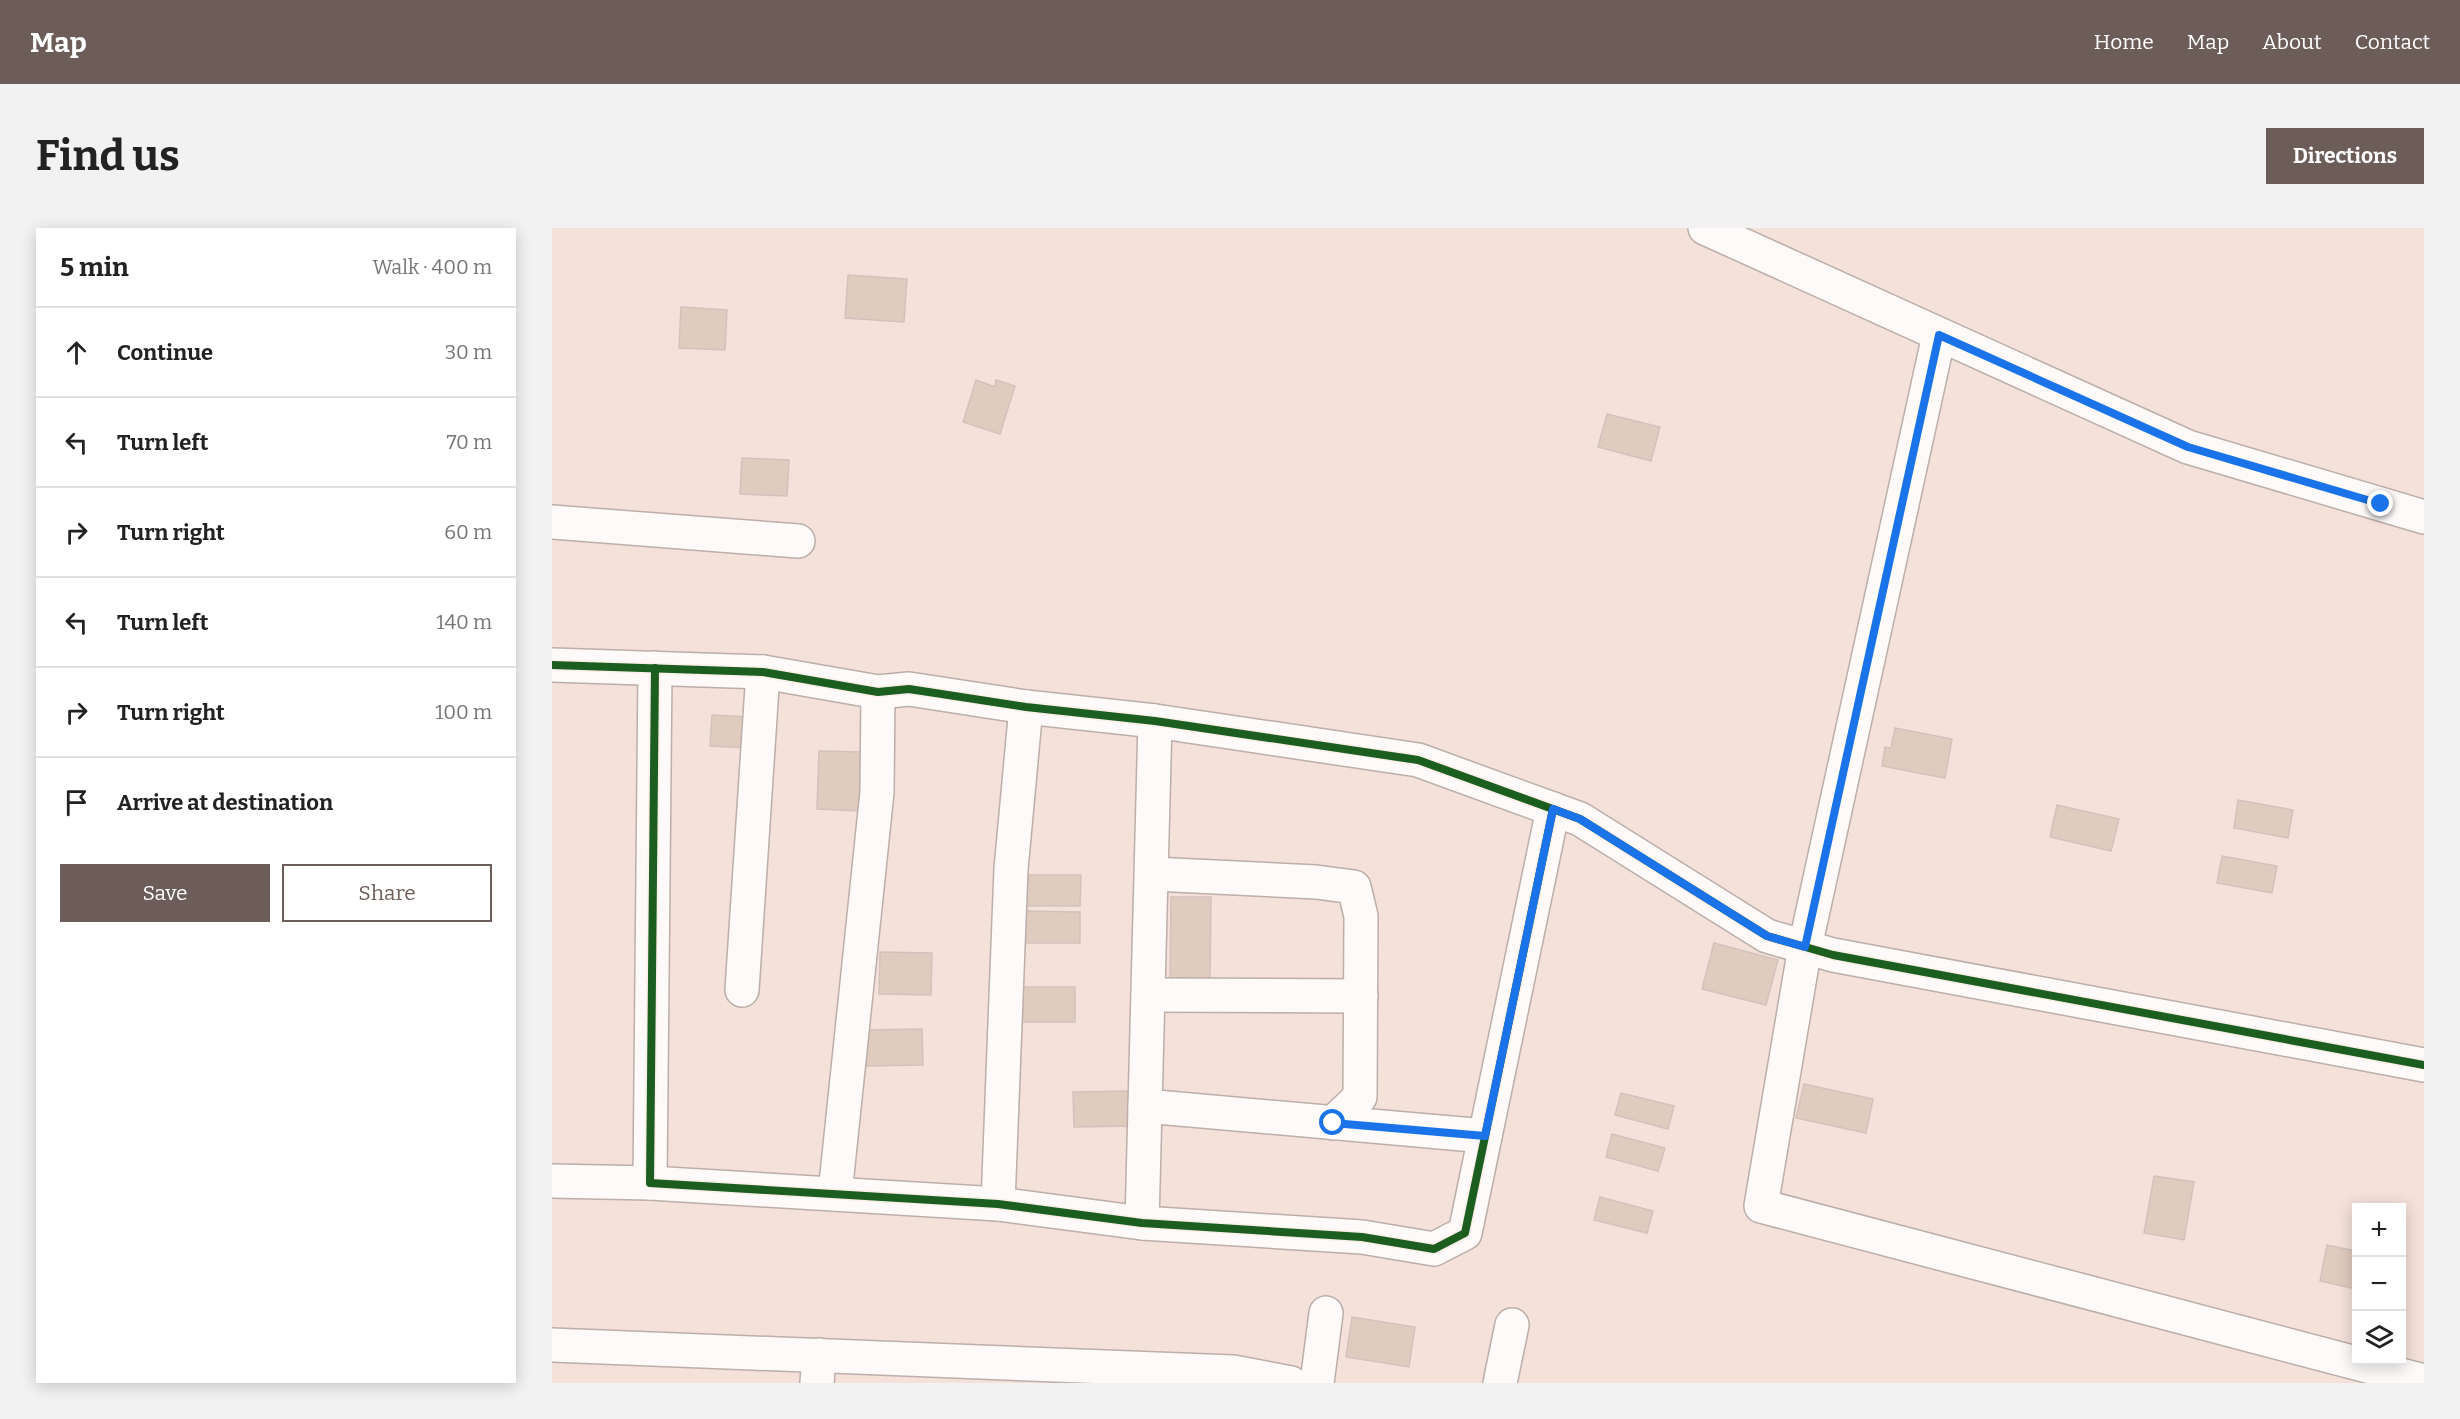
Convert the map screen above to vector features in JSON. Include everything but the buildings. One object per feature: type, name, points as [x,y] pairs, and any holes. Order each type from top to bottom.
[{"type":"street","points":[[1705,228],[2188,447],[2424,517]]},
{"type":"street","points":[[1939,335],[1805,947],[1761,1206],[2424,1381]]},
{"type":"street","points":[[552,522],[798,541]]},
{"type":"street","points":[[552,665],[763,672],[878,692],[909,689],[1026,707],[1155,721],[1418,760],[1580,819],[1767,936],[1845,957],[2424,1065]]},
{"type":"street","points":[[650,1183],[655,668]]},
{"type":"street","points":[[742,990],[763,672]]},
{"type":"street","points":[[836,1194],[877,792],[878,692]]},
{"type":"street","points":[[998,1204],[1011,869],[1026,707]]},
{"type":"street","points":[[1142,1223],[1153,873],[1155,721]]},
{"type":"street","points":[[552,1181],[650,1183],[998,1204],[1142,1223],[1362,1237],[1434,1249],[1465,1233],[1553,809]]},
{"type":"street","points":[[1153,873],[1316,882],[1354,887],[1361,916],[1360,1097],[1333,1123]]},
{"type":"street","points":[[1148,995],[1361,996]]},
{"type":"street","points":[[1145,1106],[1485,1136]]},
{"type":"street","points":[[1317,1383],[1326,1313]]},
{"type":"street","points":[[1500,1383],[1512,1325]]},
{"type":"street","points":[[552,1345],[818,1369],[1149,1376],[1233,1372],[1291,1383]]},
{"type":"cycle path","points":[[552,665],[763,672],[878,692],[909,689],[1026,707],[1155,721],[1418,760],[1580,819],[1767,936],[1833,955],[2424,1065]]},
{"type":"cycle path","points":[[655,668],[650,1183],[998,1204],[1142,1223],[1362,1237],[1434,1249],[1465,1233],[1553,809]]},
{"type":"route","points":[[1333,1123],[1485,1136],[1553,809],[1580,819],[1767,936],[1805,947],[1939,335],[2188,447],[2381,504]]}]
